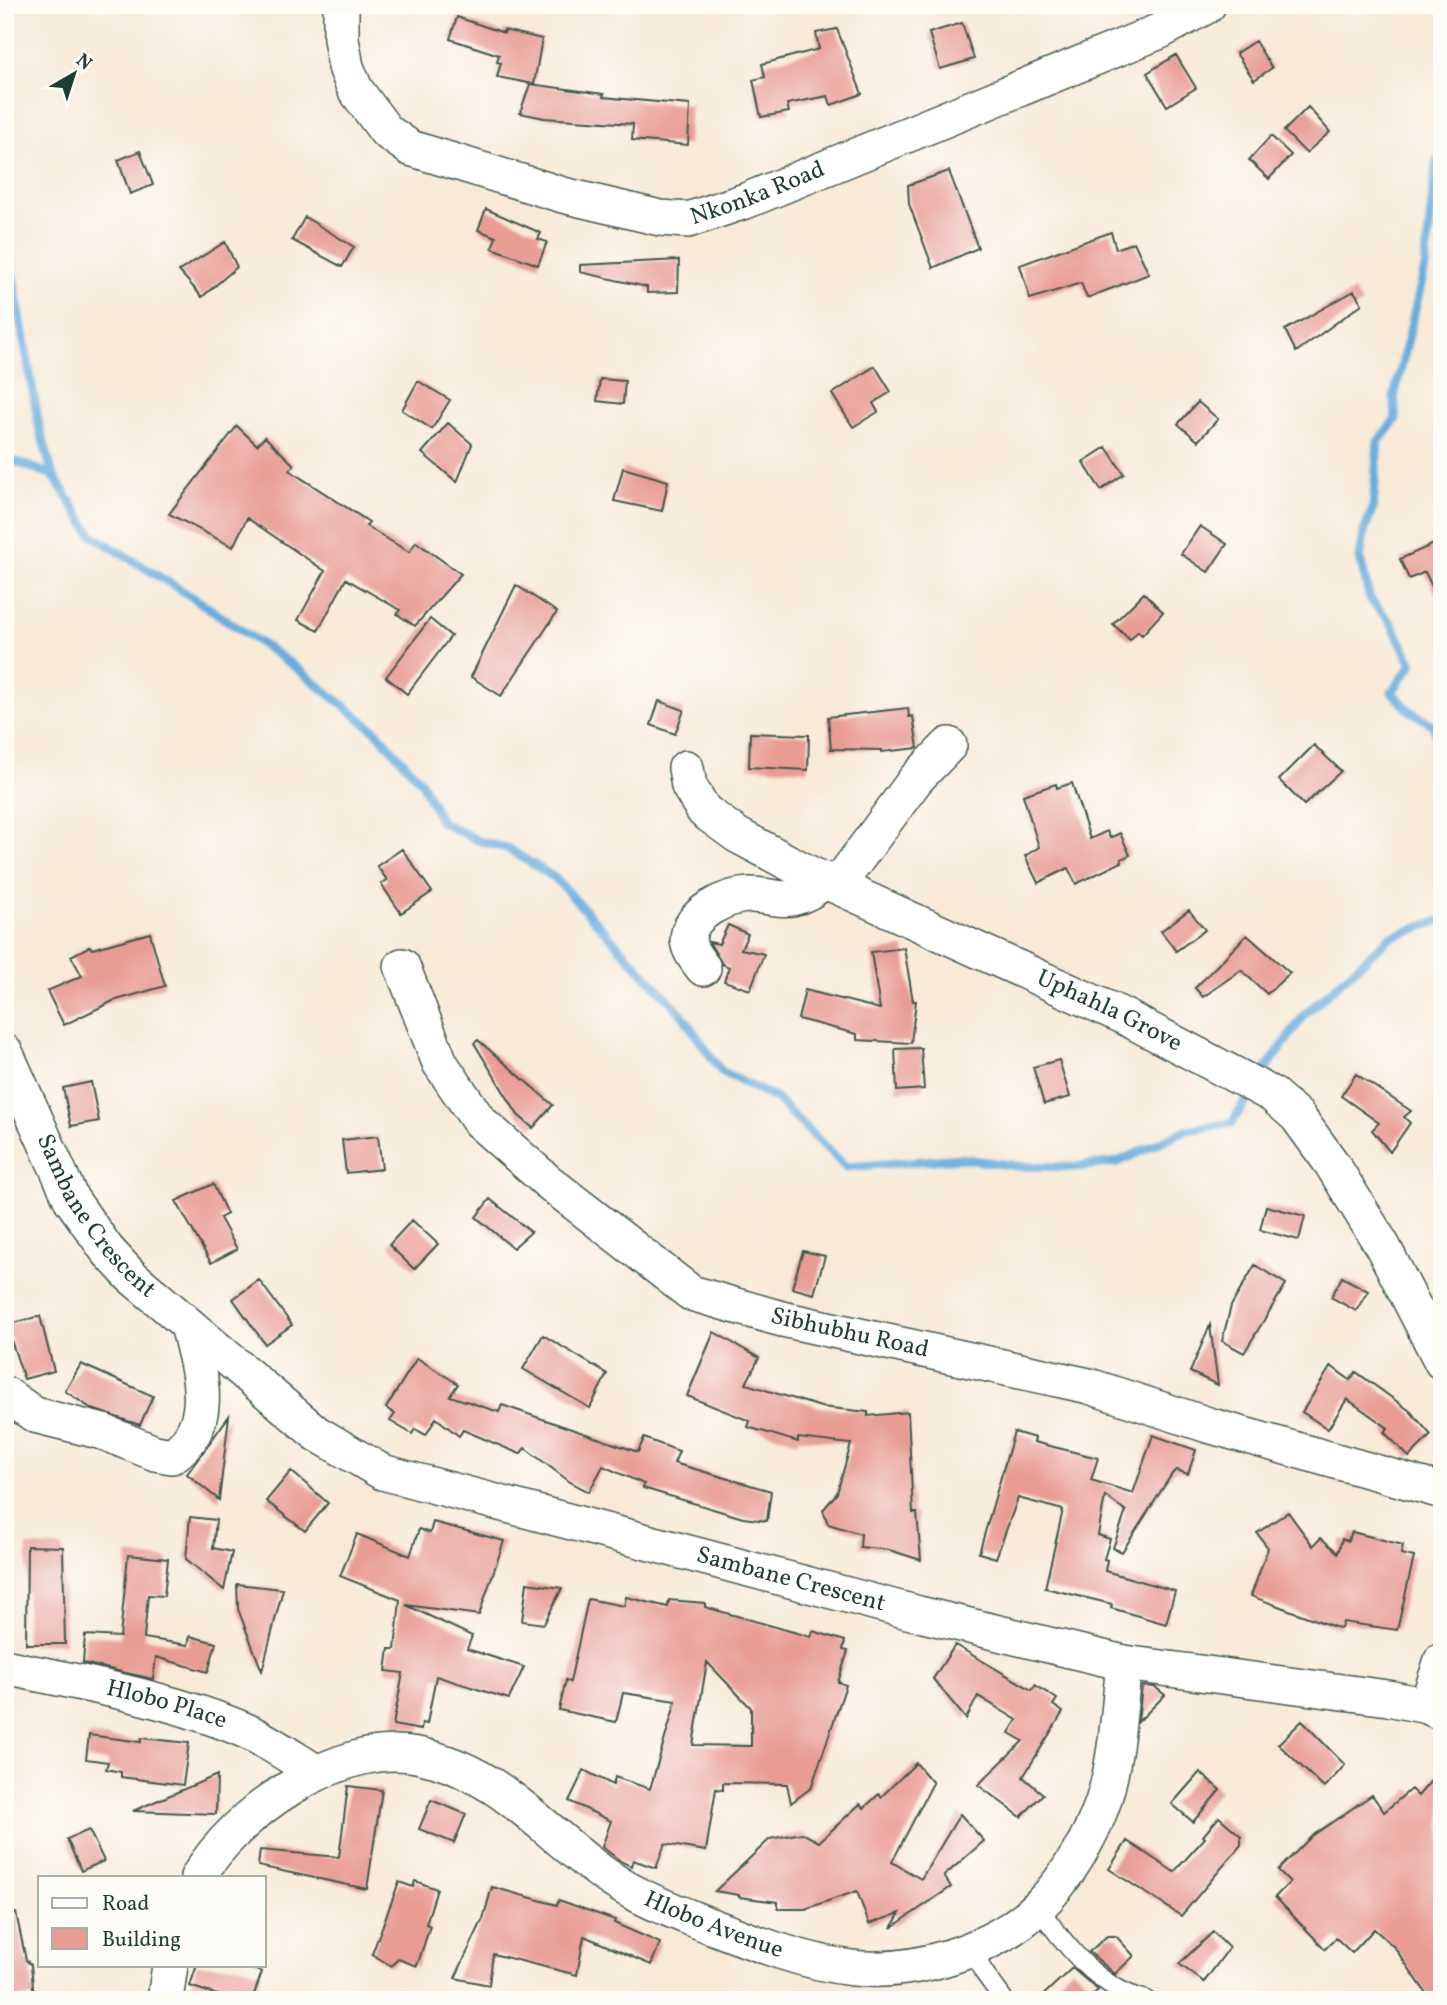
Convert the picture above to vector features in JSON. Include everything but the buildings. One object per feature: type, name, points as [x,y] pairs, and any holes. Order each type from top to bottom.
[{"type":"street","name":"Nkonka Road","points":[[341,5],[346,67],[355,89],[386,131],[410,148],[563,195],[660,218],[688,220],[748,200],[1134,42],[1208,5]]},
{"type":"street","points":[[703,968],[691,952],[688,939],[692,927],[715,904],[727,898],[752,895],[794,898],[831,883],[916,779],[949,745]]},
{"type":"street","name":"Uphahla Grove","points":[[686,768],[689,786],[695,799],[713,818],[737,835],[831,883],[1121,1015],[1259,1086],[1297,1116],[1332,1164],[1383,1247],[1442,1362]]},
{"type":"street","name":"Sibhubhu Road","points":[[402,966],[440,1063],[479,1121],[547,1181],[691,1293],[782,1319],[1089,1386],[1208,1425],[1442,1491]]},
{"type":"street","name":"Sambane Crescent","points":[[5,1052],[71,1199],[86,1224],[131,1276],[316,1433],[382,1472],[919,1614],[1124,1662],[1434,1709]]},
{"type":"street","points":[[5,1394],[35,1415],[103,1432],[155,1453],[172,1456],[192,1437],[203,1409],[203,1392],[188,1325]]},
{"type":"street","points":[[1434,1709],[1442,1660]]},
{"type":"street","name":"Hlobo Avenue","points":[[199,1876],[222,1844],[279,1794],[317,1773],[348,1761],[372,1756],[414,1754],[443,1761],[515,1800],[611,1879],[649,1901],[751,1941],[810,1958],[851,1968],[893,1969],[971,1948],[1009,1928],[1038,1907],[1083,1845],[1103,1802],[1113,1751],[1124,1662]]},
{"type":"street","name":"Hlobo Place","points":[[5,1667],[154,1702],[222,1722],[245,1730],[317,1773]]},
{"type":"street","points":[[165,2000],[170,1966]]},
{"type":"lane","points":[[1038,1907],[1067,1945],[1101,1977],[1121,1991],[1147,2000]]},
{"type":"lane","points":[[971,1948],[983,1971],[1004,2000]]},
{"type":"waterway","points":[[5,17],[7,5]]},
{"type":"waterway","points":[[1442,152],[1436,164],[1425,268],[1394,397],[1396,419],[1378,442],[1373,508],[1364,532],[1360,558],[1370,599],[1391,623],[1412,664],[1392,692],[1409,710],[1433,725],[1442,753]]},
{"type":"waterway","points":[[5,230],[39,426],[53,475],[92,535],[197,600],[294,666],[377,732],[422,783],[441,822],[479,841],[507,848],[555,878],[680,1012],[721,1071],[775,1098],[846,1167],[959,1158],[1017,1166],[1075,1167],[1118,1162],[1186,1130],[1232,1123],[1252,1091]]},
{"type":"waterway","points":[[5,458],[53,475]]},
{"type":"waterway","points":[[1442,770],[1442,799]]},
{"type":"waterway","points":[[1442,829],[1437,844],[1442,879]]},
{"type":"waterway","points":[[1259,1079],[1305,1014],[1390,937],[1442,920]]}]
